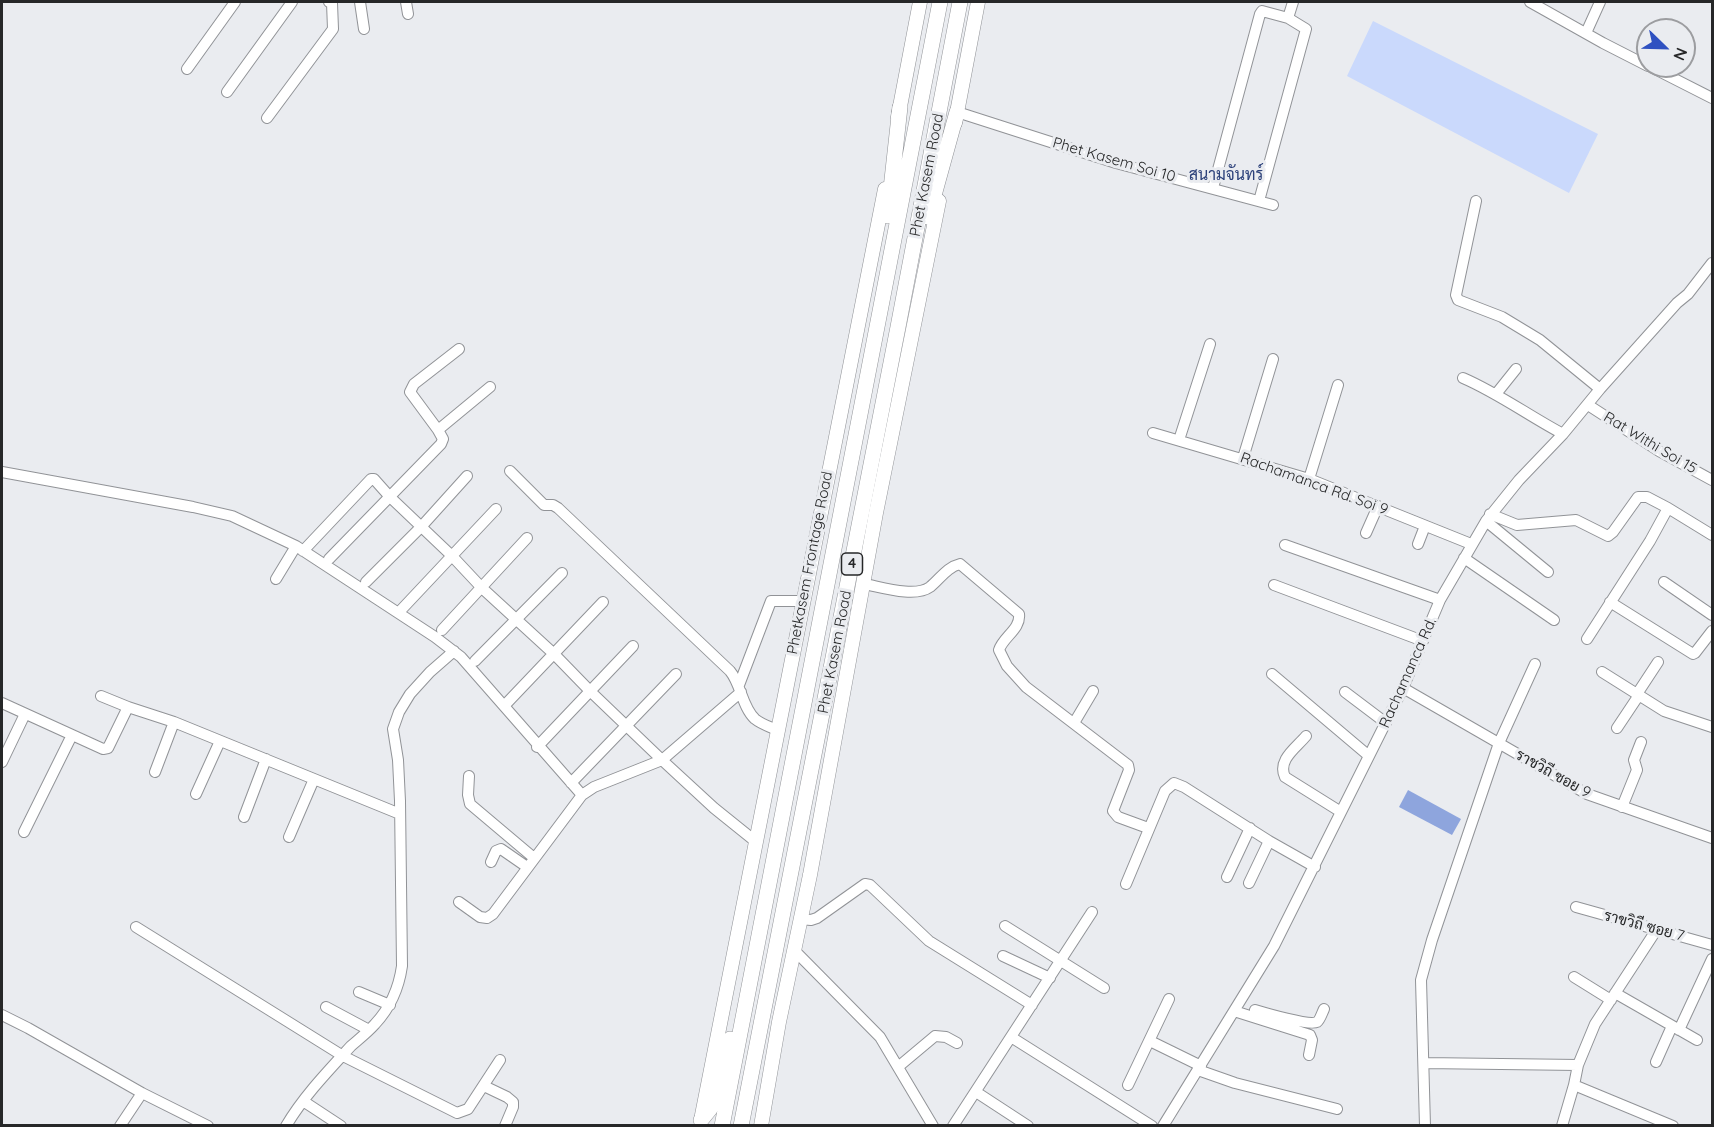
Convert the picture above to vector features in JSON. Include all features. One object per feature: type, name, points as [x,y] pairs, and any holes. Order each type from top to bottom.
[{"type":"highway","name":"Phet Kasem Road","points":[[722,1125],[940,2]]},
{"type":"highway","name":"Phet Kasem Road","points":[[741,1125],[960,2]]},
{"type":"highway","points":[[876,323],[900,107]]},
{"type":"highway","points":[[898,327],[957,112]]},
{"type":"highway","points":[[700,1122],[710,1109],[742,996],[748,991]]},
{"type":"main road","name":"Phetkasem Frontage Road","points":[[700,1122],[921,2]]},
{"type":"main road","name":"4","points":[[761,1125],[876,513],[978,2]]},
{"type":"street","points":[[188,69],[235,2]]},
{"type":"street","points":[[227,92],[292,2]]},
{"type":"street","points":[[267,118],[333,29],[332,3],[329,2]]},
{"type":"street","points":[[360,2],[364,29]]},
{"type":"street","points":[[406,2],[408,14]]},
{"type":"street","points":[[1288,18],[1293,2]]},
{"type":"street","points":[[1530,2],[1636,60]]},
{"type":"street","points":[[1586,33],[1600,2]]},
{"type":"street","points":[[1213,188],[1260,14],[1262,11],[1288,18],[1306,29],[1259,201]]},
{"type":"street","points":[[1672,78],[1713,98]]},
{"type":"street","name":"Phet Kasem Soi 10","points":[[957,112],[1116,163],[1273,205]]},
{"type":"street","points":[[1476,201],[1456,295],[1458,300],[1502,317],[1540,340],[1599,389]]},
{"type":"street","name":"Rachamanca Rd.","points":[[1163,1125],[1274,946],[1403,688],[1440,600],[1471,544],[1488,518],[1519,480],[1563,434],[1599,389],[1713,264]]},
{"type":"street","points":[[1179,440],[1210,344]]},
{"type":"street","points":[[329,559],[441,444],[443,439],[438,430],[410,392],[414,384],[459,349]]},
{"type":"street","points":[[1243,458],[1273,359]]},
{"type":"street","points":[[1496,394],[1516,369]]},
{"type":"street","points":[[1463,378],[1496,394],[1563,434]]},
{"type":"street","points":[[1309,479],[1338,385]]},
{"type":"street","points":[[438,430],[490,387]]},
{"type":"street","name":"Rat Withi Soi 15","points":[[1588,405],[1659,451],[1713,480]]},
{"type":"street","name":"Rachamanca Rd. Soi 9","points":[[1153,433],[1309,479],[1471,544]]},
{"type":"street","points":[[510,471],[544,505],[553,505],[566,516],[730,671],[752,716],[757,721],[777,730]]},
{"type":"street","points":[[2,472],[232,516],[300,549],[454,651],[582,795]]},
{"type":"street","points":[[366,582],[421,527],[467,476]]},
{"type":"street","points":[[276,579],[300,549],[371,479],[375,480],[482,588],[554,654],[662,760],[714,808],[755,841]]},
{"type":"street","points":[[1488,518],[1517,525],[1576,520],[1608,536],[1638,497],[1647,497],[1713,535]]},
{"type":"street","points":[[1366,533],[1378,506]]},
{"type":"street","points":[[1587,639],[1650,541],[1668,508]]},
{"type":"street","points":[[401,610],[496,509]]},
{"type":"street","points":[[1488,518],[1548,572]]},
{"type":"street","points":[[1418,544],[1425,526]]},
{"type":"street","points":[[442,630],[527,538]]},
{"type":"street","points":[[1285,545],[1440,600]]},
{"type":"street","points":[[1464,558],[1554,620]]},
{"type":"street","points":[[864,584],[918,592],[930,587],[946,572],[960,564],[1019,614],[1019,623],[1001,644],[999,650],[1007,666],[1026,687],[1128,765],[1129,770],[1114,814],[1148,828]]},
{"type":"street","points":[[475,661],[562,573]]},
{"type":"street","points":[[1664,582],[1713,615]]},
{"type":"street","points":[[1274,585],[1423,641]]},
{"type":"street","points":[[459,902],[480,917],[488,918],[493,914],[582,795],[594,787],[662,760],[740,688],[771,601],[802,601]]},
{"type":"street","points":[[504,706],[603,602]]},
{"type":"street","points":[[1610,602],[1693,654],[1713,631]]},
{"type":"street","points":[[537,747],[633,646]]},
{"type":"street","points":[[286,1125],[303,1101],[390,1005],[400,978],[402,966],[400,814],[398,760],[393,729],[399,712],[410,693],[454,651]]},
{"type":"street","points":[[1617,729],[1658,662]]},
{"type":"street","points":[[1425,1125],[1421,980],[1432,940],[1499,743],[1535,664]]},
{"type":"street","points":[[1602,672],[1664,711],[1713,727]]},
{"type":"street","points":[[571,783],[676,674]]},
{"type":"street","points":[[1272,674],[1370,756]]},
{"type":"street","name":"ราชวิถี ซอย 9","points":[[1403,688],[1587,794],[1713,838]]},
{"type":"street","points":[[1074,723],[1094,691]]},
{"type":"street","points":[[1345,692],[1386,723]]},
{"type":"street","points":[[100,696],[128,708],[174,722],[400,814]]},
{"type":"street","points":[[2,703],[100,749],[108,748],[128,708]]},
{"type":"street","points":[[2,762],[25,714]]},
{"type":"street","points":[[155,772],[174,722]]},
{"type":"street","points":[[24,832],[72,735]]},
{"type":"street","points":[[1306,736],[1283,762],[1282,770],[1285,777],[1341,812]]},
{"type":"street","points":[[196,794],[220,741]]},
{"type":"street","points":[[1622,807],[1637,770],[1634,760],[1641,742]]},
{"type":"street","points":[[244,816],[266,759]]},
{"type":"street","points":[[469,776],[470,804],[534,858]]},
{"type":"street","points":[[289,837],[314,779]]},
{"type":"street","points":[[1126,884],[1165,790],[1174,783],[1315,867]]},
{"type":"street","points":[[1227,877],[1250,828]]},
{"type":"street","points":[[1249,883],[1269,841]]},
{"type":"street","points":[[491,862],[496,851],[501,849],[526,867]]},
{"type":"street","points":[[800,919],[815,919],[865,884],[870,885],[929,941],[1032,1005]]},
{"type":"street","name":"ราขวิถี ซอย 7","points":[[1576,908],[1713,945]]},
{"type":"street","points":[[954,1125],[1092,912]]},
{"type":"street","points":[[1005,926],[1104,988]]},
{"type":"street","points":[[136,927],[343,1056],[459,1113],[468,1109],[500,1060]]},
{"type":"street","points":[[1562,1125],[1578,1065],[1595,1024],[1657,929]]},
{"type":"street","points":[[794,950],[880,1037],[933,1125]]},
{"type":"street","points":[[1003,956],[1050,978]]},
{"type":"street","points":[[1656,1062],[1713,958]]},
{"type":"street","points":[[1574,977],[1697,1040]]},
{"type":"street","points":[[359,992],[390,1005]]},
{"type":"street","points":[[1128,1085],[1169,999]]},
{"type":"street","points":[[326,1007],[369,1030]]},
{"type":"street","points":[[1235,1008],[1313,1023],[1319,1019],[1324,1009]]},
{"type":"street","points":[[1235,1008],[1305,1032],[1312,1037],[1309,1054]]},
{"type":"street","points":[[2,1015],[142,1093],[208,1125]]},
{"type":"street","points":[[898,1067],[935,1036],[946,1037],[957,1043]]},
{"type":"street","points":[[1011,1037],[1152,1125]]},
{"type":"street","points":[[1150,1041],[1200,1068],[1235,1083],[1337,1109]]},
{"type":"street","points":[[1424,1063],[1578,1065]]},
{"type":"street","points":[[1574,1085],[1673,1125]]},
{"type":"street","points":[[484,1086],[513,1102],[505,1125]]},
{"type":"street","points":[[976,1092],[1028,1125]]},
{"type":"street","points":[[120,1125],[142,1093]]},
{"type":"street","points":[[303,1101],[341,1125]]},
{"type":"shaded area","points":[[1373,21],[1598,134],[1569,193],[1347,76]]},
{"type":"shaded area","points":[[1408,790],[1461,819],[1452,835],[1399,807]]},
{"type":"district","name":"สนามจันทร์","points":[[1226,175]]}]
